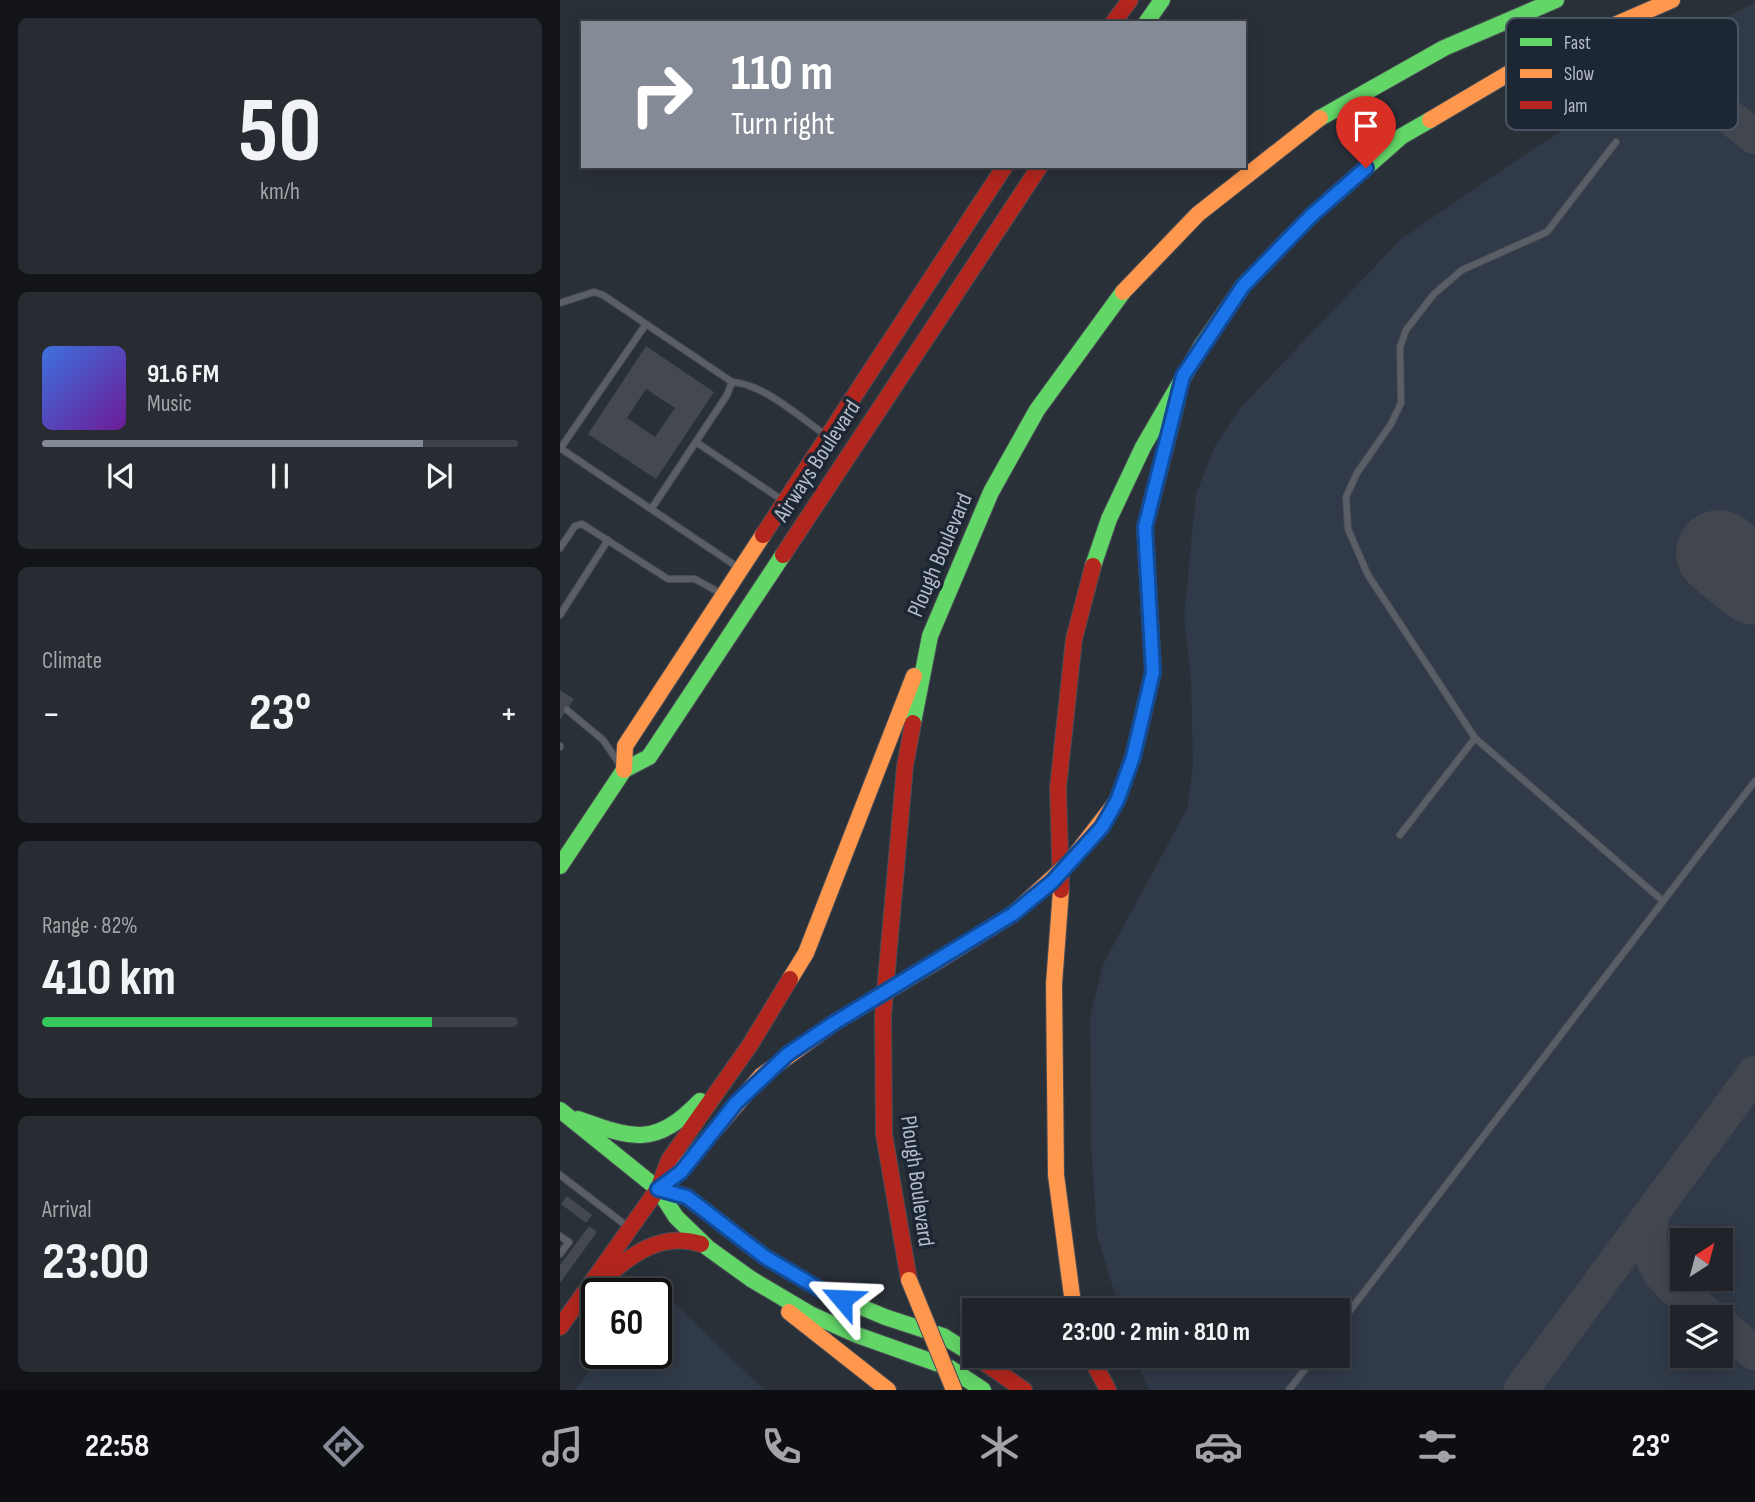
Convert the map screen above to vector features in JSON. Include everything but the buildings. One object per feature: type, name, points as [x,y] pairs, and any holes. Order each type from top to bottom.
[{"type":"main road","points":[[1114,21],[1130,0]]},
{"type":"main road","points":[[1147,21],[1162,0]]},
{"type":"main road","name":"Plough Boulevard","points":[[1514,18],[1556,0]]},
{"type":"main road","points":[[1631,18],[1672,0]]},
{"type":"main road","name":"Plough Boulevard","points":[[954,1390],[909,1280],[884,1134],[883,1015],[905,766],[930,636],[991,492],[1037,410],[1119,296],[1198,214],[1329,111],[1444,48],[1506,21]]},
{"type":"main road","points":[[1072,1298],[1056,1175],[1054,984],[1061,886],[1058,788],[1074,639],[1089,577],[1109,519],[1143,447],[1183,376],[1243,286],[1311,216],[1402,136],[1506,75]]},
{"type":"main road","name":"Airways Boulevard","points":[[624,770],[625,746],[1004,168]]},
{"type":"main road","name":"Airways Boulevard","points":[[560,866],[624,770],[649,757],[1039,168]]},
{"type":"main road","points":[[658,1189],[681,1172],[718,1122],[754,1083],[834,1023],[1013,914],[1077,857],[1102,827],[1117,801],[1133,757],[1153,672],[1145,527],[1183,376]]},
{"type":"main road","points":[[560,1327],[658,1189],[669,1160],[750,1045],[806,953],[930,636]]},
{"type":"main road","points":[[563,1112],[643,1139],[664,1132],[694,1108],[750,1045]]},
{"type":"main road","points":[[563,1112],[658,1189],[676,1217],[708,1248]]},
{"type":"main road","points":[[658,1189],[687,1197],[765,1257],[821,1290],[943,1336],[962,1348]]},
{"type":"main road","points":[[580,1299],[631,1256],[661,1240],[685,1236],[708,1248],[751,1279],[888,1390]]},
{"type":"main road","points":[[751,1279],[810,1314],[857,1335],[950,1367],[983,1390]]},
{"type":"main road","points":[[992,1368],[1024,1390]]},
{"type":"main road","points":[[1093,1368],[1100,1390]]},
{"type":"main road","points":[[1096,1368],[1108,1390]]},
{"type":"lane","points":[[1616,142],[1548,232],[1462,270],[1434,294],[1406,330],[1400,346],[1401,404],[1391,424],[1357,473],[1346,497],[1348,529],[1368,575],[1475,738],[1663,901]]},
{"type":"lane","points":[[560,303],[594,292],[603,295],[732,382],[743,382],[760,391],[827,436]]},
{"type":"lane","points":[[646,324],[560,448],[740,569]]},
{"type":"lane","points":[[652,508],[727,395],[732,382]]},
{"type":"lane","points":[[696,442],[785,502]]},
{"type":"lane","points":[[560,548],[578,524],[668,579],[695,579],[723,595]]},
{"type":"lane","points":[[560,615],[608,540]]},
{"type":"lane","points":[[567,710],[603,740],[624,770]]},
{"type":"lane","points":[[1400,835],[1475,738]]},
{"type":"lane","points":[[1350,1311],[1755,781]]},
{"type":"lane","points":[[560,1175],[630,1228]]},
{"type":"lane","points":[[560,1236],[569,1242],[560,1254]]},
{"type":"lane","points":[[1289,1390],[1306,1368]]},
{"type":"shaded area","points":[[1755,2],[1755,1390],[1149,1390],[1139,1368],[1350,1368],[1350,1298],[1116,1298],[1097,1235],[1091,1143],[1090,1018],[1104,962],[1187,809],[1193,766],[1191,679],[1184,617],[1196,494],[1215,446],[1241,407],[1401,239],[1564,130],[1738,130],[1738,18],[1727,18]]},
{"type":"shaded area","points":[[672,1301],[765,1390],[575,1390],[591,1369],[672,1369]]},
{"type":"taxiway","points":[[1738,124],[1755,137]]},
{"type":"taxiway","points":[[1521,1390],[1755,1073]]},
{"type":"taxiway","points":[[1653,1212],[1649,1232],[1654,1262],[1672,1286],[1695,1305]]},
{"type":"taxiway","points":[[1733,1335],[1755,1353]]},
{"type":"runway","points":[[1719,553],[1755,582]]},
{"type":"traffic: fast","points":[[1147,21],[1162,0]]},
{"type":"traffic: fast","points":[[1514,18],[1556,0]]},
{"type":"traffic: fast","points":[[1320,118],[1444,48],[1506,21]]},
{"type":"traffic: fast","points":[[1093,566],[1109,519],[1143,447],[1202,345],[1243,286],[1311,216],[1402,136],[1430,120]]},
{"type":"traffic: fast","points":[[913,723],[930,636],[991,492],[1037,410],[1123,292]]},
{"type":"traffic: fast","points":[[560,866],[624,770],[649,757],[783,555]]},
{"type":"traffic: fast","points":[[578,1119],[614,1131],[643,1135],[670,1126],[700,1101]]},
{"type":"traffic: fast","points":[[560,1110],[658,1189],[676,1217],[708,1248],[751,1279],[810,1314],[857,1335],[950,1368],[983,1390]]},
{"type":"traffic: fast","points":[[658,1189],[687,1197],[765,1257],[821,1290],[885,1317],[943,1336],[962,1348]]},
{"type":"traffic: slow","points":[[1631,18],[1672,0]]},
{"type":"traffic: slow","points":[[1430,120],[1506,75]]},
{"type":"traffic: slow","points":[[1123,292],[1198,214],[1320,118]]},
{"type":"traffic: slow","points":[[624,770],[625,746],[763,535]]},
{"type":"traffic: slow","points":[[790,979],[806,953],[914,676]]},
{"type":"traffic: slow","points":[[1013,914],[1070,862],[1117,801]]},
{"type":"traffic: slow","points":[[1061,890],[1054,984],[1056,1175],[1072,1298]]},
{"type":"traffic: slow","points":[[941,959],[1013,914]]},
{"type":"traffic: slow","points":[[834,1023],[941,959]]},
{"type":"traffic: slow","points":[[658,1189],[684,1166],[761,1076],[834,1023]]},
{"type":"traffic: slow","points":[[909,1280],[954,1390]]},
{"type":"traffic: slow","points":[[789,1312],[888,1390]]},
{"type":"traffic: jam","points":[[1114,21],[1130,0]]},
{"type":"traffic: jam","points":[[763,535],[1004,168]]},
{"type":"traffic: jam","points":[[783,555],[1039,168]]},
{"type":"traffic: jam","points":[[1117,801],[1133,757],[1153,672],[1145,527],[1177,402]]},
{"type":"traffic: jam","points":[[1061,890],[1058,788],[1074,639],[1093,566]]},
{"type":"traffic: jam","points":[[909,1280],[884,1134],[883,1015],[905,766],[913,723]]},
{"type":"traffic: jam","points":[[560,1327],[658,1189],[669,1160],[750,1045],[790,979]]},
{"type":"traffic: jam","points":[[604,1278],[636,1254],[660,1243],[686,1241],[701,1244]]},
{"type":"traffic: jam","points":[[992,1368],[1024,1390]]},
{"type":"traffic: jam","points":[[1096,1368],[1108,1390]]},
{"type":"route","points":[[842,1299],[821,1290],[765,1257],[687,1197],[658,1189],[681,1172],[718,1122],[754,1083],[788,1054],[1013,914],[1052,882],[1102,827],[1117,801],[1133,757],[1153,672],[1145,527],[1183,376],[1243,286],[1311,216],[1366,168]]}]
